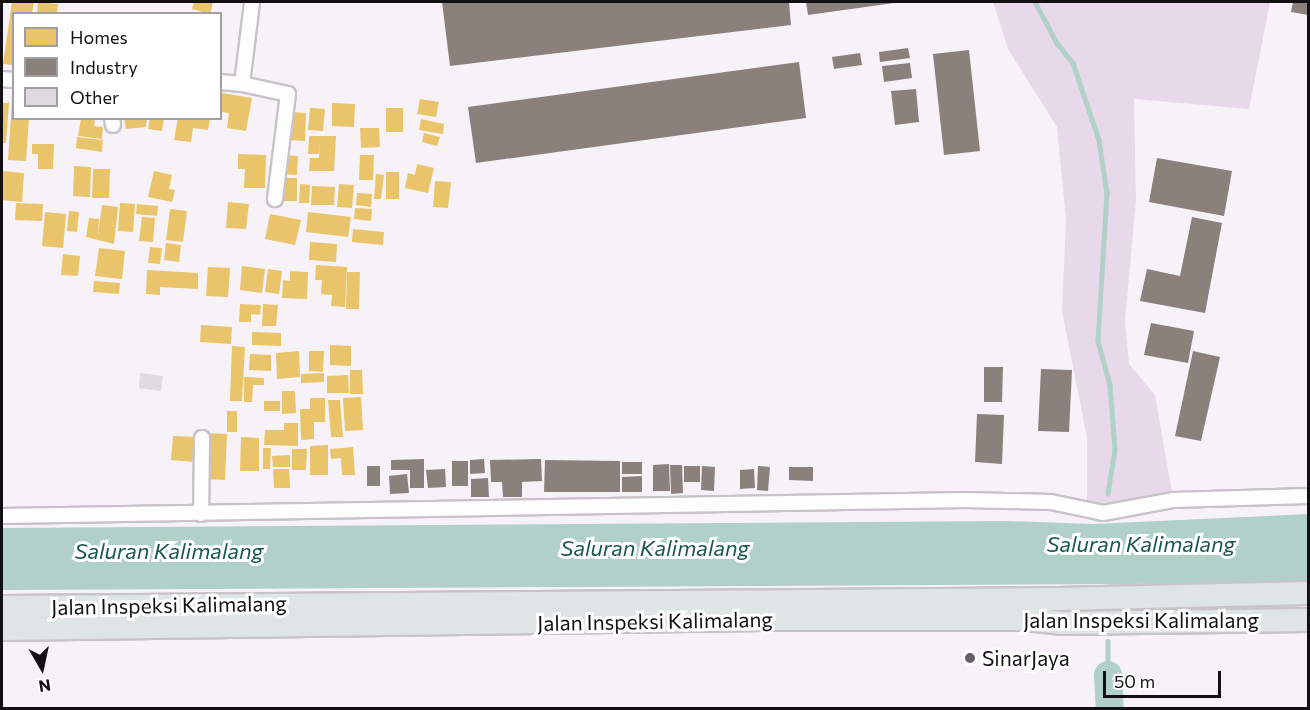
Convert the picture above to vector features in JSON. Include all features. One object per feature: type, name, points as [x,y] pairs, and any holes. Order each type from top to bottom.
[{"type":"main road","name":"Jalan Inspeksi Kalimalang","points":[[2,629],[333,626],[1076,598],[1308,593]]},
{"type":"main road","name":"Jalan Inspeksi Kalimalang","points":[[2,607],[336,603],[763,609],[1137,623],[1308,620]]},
{"type":"main road","points":[[333,626],[336,603]]},
{"type":"street","points":[[242,84],[252,2]]},
{"type":"street","points":[[222,82],[288,94],[275,199]]},
{"type":"street","points":[[201,514],[202,438]]},
{"type":"street","points":[[2,516],[965,500],[1051,502],[1103,513],[1173,500],[1308,496]]},
{"type":"shaded area","points":[[993,2],[1270,2],[1249,109],[1134,99],[1136,201],[1125,321],[1129,364],[1155,395],[1173,498],[1087,509],[1087,438],[1062,311],[1066,220],[1057,127],[1008,49]]},
{"type":"water","name":"Saluran Kalimalang","points":[[1308,514],[1308,583],[2,590],[2,528],[1006,521],[1093,524]]},
{"type":"building: Homes","points":[[12,2],[34,2],[32,12],[12,12],[12,65],[3,64]]},
{"type":"building: Homes","points":[[38,2],[58,4],[57,12],[37,12]]},
{"type":"building: Homes","points":[[194,2],[213,2],[210,12],[192,9]]},
{"type":"building: Homes","points":[[222,93],[252,98],[246,131],[227,128],[229,113],[222,112]]},
{"type":"building: Homes","points":[[420,99],[439,102],[436,117],[417,114]]},
{"type":"building: Homes","points":[[12,100],[12,120],[29,120],[26,161],[8,160]]},
{"type":"building: Homes","points":[[2,103],[9,103],[6,143],[2,143]]},
{"type":"building: Homes","points":[[332,103],[355,104],[354,127],[332,126]]},
{"type":"building: Homes","points":[[310,108],[325,109],[323,131],[308,130]]},
{"type":"building: Homes","points":[[386,108],[403,108],[403,132],[386,132]]},
{"type":"building: Homes","points":[[290,112],[306,113],[305,141],[289,140]]},
{"type":"building: Homes","points":[[421,119],[444,124],[443,134],[419,130]]},
{"type":"building: Homes","points":[[81,120],[95,120],[94,126],[103,127],[102,139],[78,136]]},
{"type":"building: Homes","points":[[124,120],[147,120],[146,127],[126,129]]},
{"type":"building: Homes","points":[[150,120],[164,120],[162,131],[148,129]]},
{"type":"building: Homes","points":[[178,120],[210,120],[208,130],[193,128],[191,142],[174,140]]},
{"type":"building: Homes","points":[[360,128],[379,128],[380,147],[361,148]]},
{"type":"building: Homes","points":[[424,133],[440,137],[437,146],[422,142]]},
{"type":"building: Homes","points":[[309,136],[336,136],[334,171],[309,171],[310,158],[319,158],[320,143],[319,154],[308,154]]},
{"type":"building: Homes","points":[[77,137],[103,140],[102,152],[76,148]]},
{"type":"building: Homes","points":[[32,144],[54,144],[53,169],[38,169],[38,154],[32,154]]},
{"type":"building: Homes","points":[[238,154],[266,155],[265,188],[244,188],[245,169],[238,169]]},
{"type":"building: Homes","points":[[282,155],[298,156],[297,175],[281,174]]},
{"type":"building: Homes","points":[[360,155],[374,155],[373,180],[359,180]]},
{"type":"building: Homes","points":[[417,164],[434,168],[428,193],[405,188],[408,173],[415,175]]},
{"type":"building: Homes","points":[[74,166],[91,167],[90,197],[73,196]]},
{"type":"building: Homes","points":[[93,169],[110,169],[109,198],[92,198]]},
{"type":"building: Homes","points":[[2,171],[24,173],[22,202],[2,200]]},
{"type":"building: Homes","points":[[154,171],[172,175],[169,189],[175,190],[172,202],[148,197]]},
{"type":"building: Homes","points":[[386,172],[399,172],[399,199],[386,199]]},
{"type":"building: Homes","points":[[376,174],[384,175],[381,199],[374,199]]},
{"type":"building: Homes","points":[[280,178],[297,178],[297,201],[280,201]]},
{"type":"building: Homes","points":[[435,181],[451,182],[448,208],[433,207]]},
{"type":"building: Homes","points":[[300,184],[310,185],[309,203],[299,203]]},
{"type":"building: Homes","points":[[339,184],[354,185],[352,208],[337,207]]},
{"type":"building: Homes","points":[[312,186],[335,187],[334,205],[311,205]]},
{"type":"building: Homes","points":[[357,193],[372,194],[371,207],[356,205]]},
{"type":"building: Homes","points":[[228,202],[249,204],[246,229],[226,228]]},
{"type":"building: Homes","points":[[16,203],[43,204],[42,221],[15,220]]},
{"type":"building: Homes","points":[[120,203],[135,204],[133,232],[118,231]]},
{"type":"building: Homes","points":[[137,204],[158,206],[157,216],[136,214]]},
{"type":"building: Homes","points":[[102,205],[118,207],[114,244],[86,237],[89,218],[99,219],[98,235]]},
{"type":"building: Homes","points":[[355,208],[372,209],[371,221],[354,219]]},
{"type":"building: Homes","points":[[170,209],[187,211],[183,242],[166,240]]},
{"type":"building: Homes","points":[[69,211],[79,212],[77,232],[67,231]]},
{"type":"building: Homes","points":[[45,212],[66,214],[63,248],[42,246]]},
{"type":"building: Homes","points":[[308,212],[351,217],[348,237],[306,232]]},
{"type":"building: Homes","points":[[270,214],[301,220],[295,245],[265,239]]},
{"type":"building: Homes","points":[[142,217],[155,218],[153,242],[139,241]]},
{"type":"building: Homes","points":[[353,229],[384,232],[383,245],[352,242]]},
{"type":"building: Homes","points":[[310,242],[337,244],[336,262],[309,260]]},
{"type":"building: Homes","points":[[166,243],[181,245],[179,262],[164,260]]},
{"type":"building: Homes","points":[[150,247],[162,248],[160,264],[148,263]]},
{"type":"building: Homes","points":[[99,248],[125,251],[122,279],[95,276]]},
{"type":"building: Homes","points":[[63,254],[80,256],[78,276],[61,275]]},
{"type":"building: Homes","points":[[316,265],[347,267],[345,307],[331,306],[332,295],[321,294],[322,280],[315,280]]},
{"type":"building: Homes","points":[[242,266],[265,269],[262,293],[240,290]]},
{"type":"building: Homes","points":[[208,267],[230,268],[228,297],[206,296]]},
{"type":"building: Homes","points":[[268,269],[282,271],[279,294],[265,292]]},
{"type":"building: Homes","points":[[147,270],[198,273],[198,289],[160,287],[160,295],[146,294]]},
{"type":"building: Homes","points":[[290,271],[308,272],[307,299],[282,298],[283,280],[290,281]]},
{"type":"building: Homes","points":[[347,272],[360,272],[359,309],[346,309]]},
{"type":"building: Homes","points":[[94,281],[120,283],[119,294],[93,292]]},
{"type":"building: Homes","points":[[240,304],[261,305],[260,315],[251,314],[251,322],[239,322]]},
{"type":"building: Homes","points":[[263,304],[278,305],[276,326],[262,326]]},
{"type":"building: Homes","points":[[201,325],[232,327],[231,344],[200,342]]},
{"type":"building: Homes","points":[[252,332],[281,333],[281,346],[252,345]]},
{"type":"building: Homes","points":[[330,345],[351,346],[351,366],[330,365]]},
{"type":"building: Homes","points":[[232,346],[245,347],[242,401],[230,401]]},
{"type":"building: Homes","points":[[299,351],[300,377],[277,379],[276,353]]},
{"type":"building: Homes","points":[[309,351],[324,351],[323,372],[309,371]]},
{"type":"building: Homes","points":[[250,354],[271,355],[271,371],[249,370]]},
{"type":"building: Homes","points":[[350,370],[362,370],[363,394],[350,394]]},
{"type":"building: Homes","points":[[324,373],[324,382],[301,383],[301,374]]},
{"type":"building: Homes","points":[[348,375],[349,393],[327,393],[327,376]]},
{"type":"building: Homes","points":[[244,377],[264,378],[264,385],[253,385],[252,402],[244,402]]},
{"type":"building: Homes","points":[[282,391],[295,391],[296,413],[282,414]]},
{"type":"building: Homes","points":[[361,397],[363,430],[345,431],[343,398]]},
{"type":"building: Homes","points":[[310,398],[325,398],[325,422],[314,422],[314,439],[301,440],[300,409],[310,409]]},
{"type":"building: Homes","points":[[328,400],[340,400],[343,437],[331,437]]},
{"type":"building: Homes","points":[[264,401],[280,401],[280,411],[264,411]]},
{"type":"building: Homes","points":[[227,411],[237,411],[237,432],[227,432]]},
{"type":"building: Homes","points":[[284,423],[298,423],[298,446],[264,445],[265,430],[284,430]]},
{"type":"building: Homes","points":[[205,433],[227,434],[225,480],[203,479]]},
{"type":"building: Homes","points":[[173,436],[197,437],[195,462],[171,460]]},
{"type":"building: Homes","points":[[241,437],[259,438],[259,471],[240,471]]},
{"type":"building: Homes","points":[[328,445],[328,475],[310,475],[310,446]]},
{"type":"building: Homes","points":[[353,447],[355,475],[342,475],[341,458],[331,459],[330,449]]},
{"type":"building: Homes","points":[[263,448],[271,448],[270,469],[263,469]]},
{"type":"building: Homes","points":[[292,449],[307,449],[306,470],[292,470]]},
{"type":"building: Homes","points":[[290,455],[290,467],[273,467],[272,456]]},
{"type":"building: Homes","points":[[273,469],[289,469],[290,488],[274,488]]},
{"type":"building: Industry","points":[[442,2],[789,2],[791,25],[450,66]]},
{"type":"building: Industry","points":[[806,2],[894,2],[894,3],[808,15]]},
{"type":"building: Industry","points":[[1293,2],[1308,2],[1308,15],[1291,12]]},
{"type":"building: Industry","points":[[908,48],[910,58],[880,62],[879,52]]},
{"type":"building: Industry","points":[[969,50],[980,151],[944,155],[933,54]]},
{"type":"building: Industry","points":[[860,53],[862,65],[834,69],[832,57]]},
{"type":"building: Industry","points":[[799,62],[806,118],[476,163],[468,107]]},
{"type":"building: Industry","points":[[910,63],[912,78],[884,82],[882,66]]},
{"type":"building: Industry","points":[[916,89],[919,122],[895,125],[891,91]]},
{"type":"building: Industry","points":[[1157,158],[1232,171],[1224,216],[1149,202]]},
{"type":"building: Industry","points":[[1192,217],[1222,223],[1205,313],[1140,301],[1147,269],[1180,276]]},
{"type":"building: Industry","points":[[1151,323],[1194,331],[1188,363],[1144,355]]},
{"type":"building: Industry","points":[[1193,351],[1220,357],[1201,441],[1175,436]]},
{"type":"building: Industry","points":[[984,367],[1003,367],[1002,402],[984,402]]},
{"type":"building: Industry","points":[[1041,369],[1072,370],[1069,432],[1038,431]]},
{"type":"building: Industry","points":[[977,414],[1004,415],[1002,464],[975,462]]},
{"type":"building: Industry","points":[[424,459],[424,488],[410,488],[410,470],[391,470],[391,460]]},
{"type":"building: Industry","points":[[484,459],[485,473],[470,474],[470,460]]},
{"type":"building: Industry","points":[[541,459],[542,481],[522,482],[522,497],[503,497],[502,482],[491,482],[490,460]]},
{"type":"building: Industry","points":[[545,460],[620,461],[620,492],[544,492]]},
{"type":"building: Industry","points":[[452,461],[468,461],[468,486],[452,486]]},
{"type":"building: Industry","points":[[622,462],[642,462],[642,474],[622,474]]},
{"type":"building: Industry","points":[[669,464],[670,491],[653,491],[653,465]]},
{"type":"building: Industry","points":[[670,465],[682,465],[683,493],[671,494]]},
{"type":"building: Industry","points":[[367,466],[380,466],[380,486],[367,486]]},
{"type":"building: Industry","points":[[684,466],[700,466],[700,482],[684,482]]},
{"type":"building: Industry","points":[[702,466],[715,467],[714,491],[701,490]]},
{"type":"building: Industry","points":[[758,466],[770,467],[768,491],[757,490]]},
{"type":"building: Industry","points":[[789,467],[813,467],[813,481],[789,480]]},
{"type":"building: Industry","points":[[445,469],[446,487],[428,488],[426,470]]},
{"type":"building: Industry","points":[[754,469],[755,488],[740,489],[740,470]]},
{"type":"building: Industry","points":[[407,474],[409,493],[390,494],[389,476]]},
{"type":"building: Industry","points":[[642,476],[642,492],[622,492],[622,477]]},
{"type":"building: Industry","points":[[488,478],[489,497],[471,497],[471,479]]},
{"type":"building: Other","points":[[140,373],[163,376],[161,391],[139,388]]},
{"type":"waterway","points":[[1035,2],[1057,43],[1073,63],[1099,140],[1107,193],[1098,341],[1110,385],[1115,450],[1108,493]]},
{"type":"waterway","points":[[1108,641],[1108,675]]},
{"type":"waterway","points":[[1108,675],[1110,708]]},
{"type":"place","name":"SinarJaya","points":[[970,658]]}]
